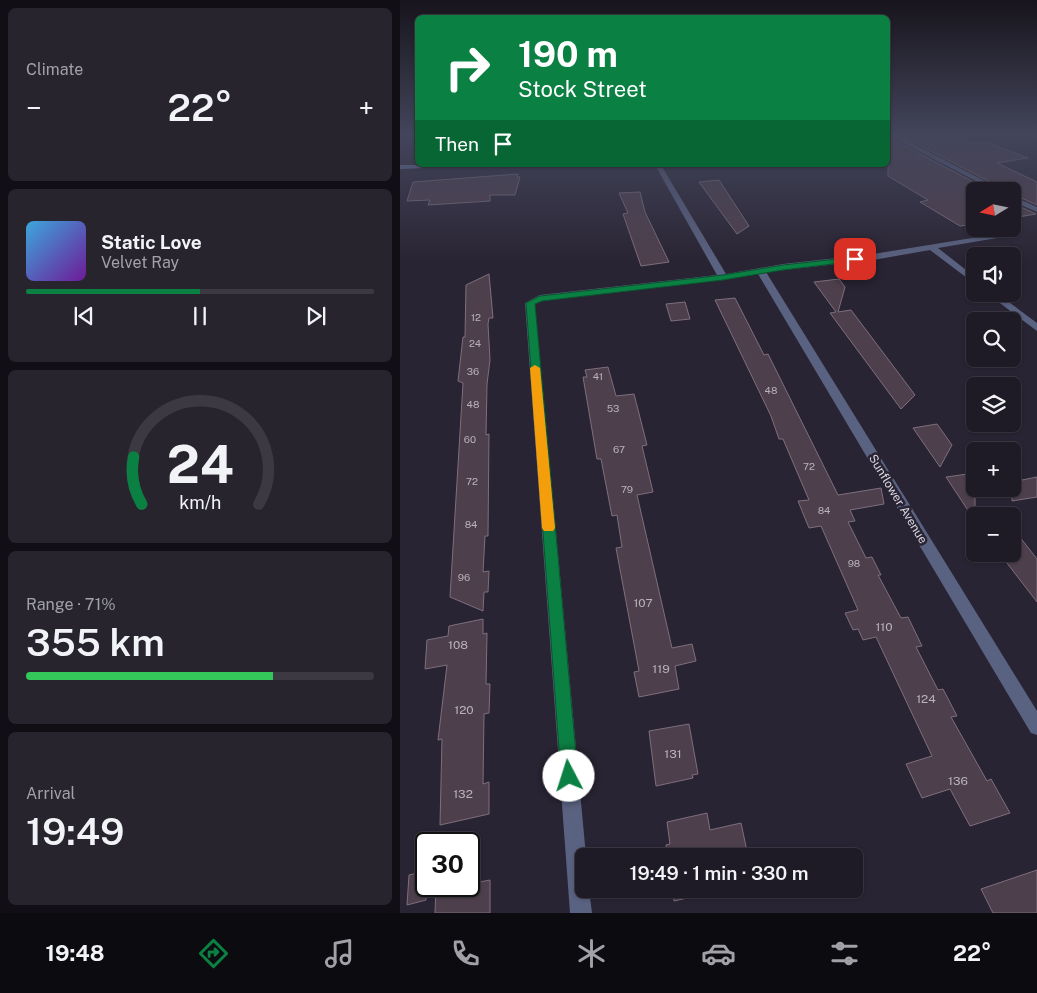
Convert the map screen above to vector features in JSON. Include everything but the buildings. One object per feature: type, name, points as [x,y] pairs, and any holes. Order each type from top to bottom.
[{"type":"street","points":[[665,178],[723,278]]},
{"type":"street","points":[[1021,202],[1037,210]]},
{"type":"street","points":[[581,913],[530,303],[534,300],[873,258],[990,238]]},
{"type":"street","points":[[931,247],[966,273]]},
{"type":"street","name":"Sunflower Avenue","points":[[761,271],[1037,727]]},
{"type":"street","points":[[1003,302],[1037,328]]},
{"type":"slow traffic","points":[[535,368],[548,528]]},
{"type":"route","points":[[569,776],[530,303],[540,298],[723,278],[783,267],[855,259]]}]
